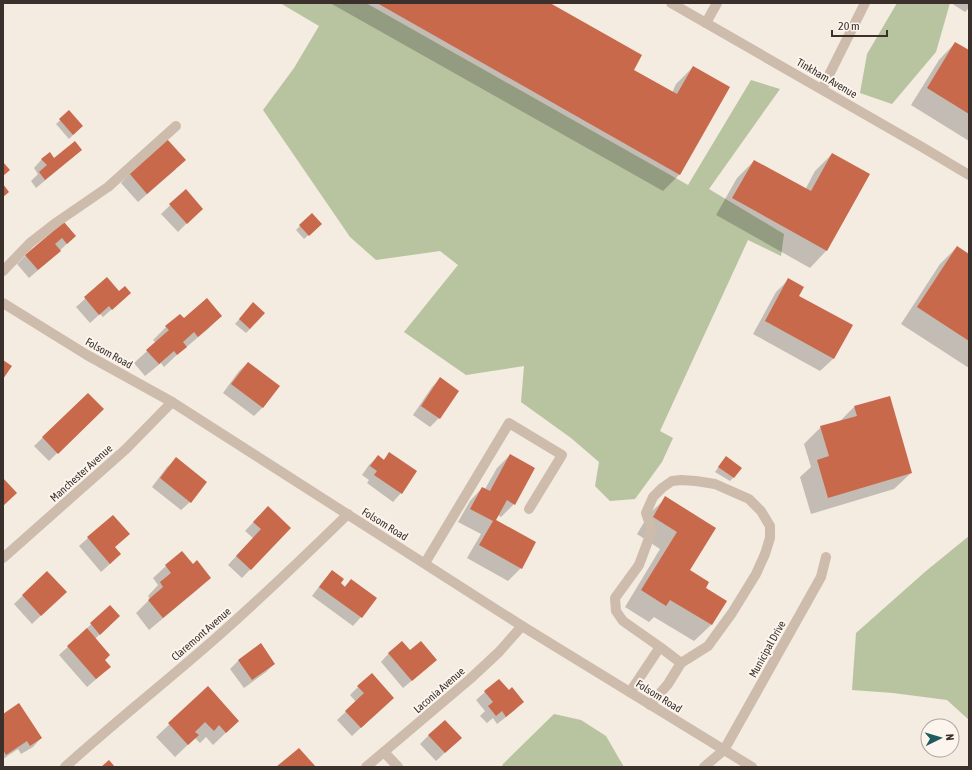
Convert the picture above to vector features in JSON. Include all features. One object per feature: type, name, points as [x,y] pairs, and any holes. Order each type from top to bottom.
[{"type":"street","name":"Tinkham Avenue","points":[[672,3],[822,88],[969,175]]},
{"type":"street","points":[[706,23],[717,3]]},
{"type":"street","points":[[822,88],[865,3]]},
{"type":"street","points":[[3,271],[30,243],[57,222],[108,187],[176,126]]},
{"type":"street","name":"Folsom Road","points":[[3,303],[87,355],[172,402],[522,626],[752,767]]},
{"type":"street","name":"Manchester Avenue","points":[[3,558],[126,449],[172,402]]},
{"type":"street","points":[[424,563],[509,423],[562,455],[529,509]]},
{"type":"street","points":[[650,705],[668,684],[681,663],[708,646],[732,613],[756,574],[770,538],[770,526],[761,511],[749,500],[715,484],[681,480],[667,484],[653,497],[646,513],[652,530],[639,564],[615,598],[616,611],[622,621],[681,663]]},
{"type":"street","name":"Claremont Avenue","points":[[65,767],[233,622],[304,557],[348,514]]},
{"type":"street","name":"Municipal Drive","points":[[724,750],[821,577],[826,557]]},
{"type":"street","name":"Laconia Avenue","points":[[366,767],[470,679],[522,626]]},
{"type":"street","points":[[630,692],[660,647]]},
{"type":"street","points":[[704,767],[724,750]]},
{"type":"street","points":[[384,752],[398,767]]},
{"type":"green space","points":[[280,3],[366,3],[688,185],[751,80],[780,89],[709,189],[784,234],[781,256],[748,240],[660,431],[673,438],[662,462],[635,499],[610,501],[595,486],[599,462],[571,438],[521,402],[524,366],[466,375],[404,332],[458,265],[440,251],[376,260],[350,237],[263,110],[294,68],[319,26]]},
{"type":"green space","points":[[897,3],[950,3],[936,52],[892,104],[860,93],[867,54]]},
{"type":"green space","points":[[969,536],[969,720],[947,700],[893,693],[852,690],[856,633],[926,571]]},
{"type":"green space","points":[[554,714],[581,720],[606,736],[624,767],[502,767],[503,764]]},
{"type":"building","points":[[377,3],[550,3],[642,55],[634,70],[677,94],[693,66],[730,87],[680,175]]},
{"type":"building","points":[[955,42],[969,50],[969,114],[927,88]]},
{"type":"building","points":[[69,110],[83,126],[73,135],[59,119]]},
{"type":"building","points":[[167,139],[186,160],[147,194],[129,173]]},
{"type":"building","points":[[75,141],[82,150],[45,180],[39,172],[47,165],[41,159],[50,152],[54,158]]},
{"type":"building","points":[[832,153],[870,174],[827,251],[732,198],[754,160],[811,191]]},
{"type":"building","points":[[3,162],[10,170],[3,176]]},
{"type":"building","points":[[3,184],[9,192],[3,197]]},
{"type":"building","points":[[186,189],[203,209],[187,224],[169,204]]},
{"type":"building","points":[[312,213],[322,224],[309,236],[299,225]]},
{"type":"building","points":[[64,222],[76,236],[67,244],[62,238],[55,244],[61,251],[38,270],[25,255]]},
{"type":"building","points":[[957,246],[969,254],[969,341],[917,307]]},
{"type":"building","points":[[107,277],[119,291],[125,286],[131,293],[112,310],[109,306],[99,315],[84,297]]},
{"type":"building","points":[[788,278],[804,287],[799,296],[853,325],[834,359],[765,321]]},
{"type":"building","points":[[207,298],[222,316],[198,337],[194,332],[183,342],[187,347],[177,355],[174,351],[159,364],[146,350],[169,330],[165,326],[180,314],[184,318]]},
{"type":"building","points":[[253,302],[265,313],[250,329],[239,319]]},
{"type":"building","points":[[3,360],[12,366],[3,379]]},
{"type":"building","points":[[248,362],[280,386],[263,408],[231,384]]},
{"type":"building","points":[[440,377],[459,391],[440,419],[421,406]]},
{"type":"building","points":[[88,393],[104,409],[58,454],[42,437]]},
{"type":"building","points":[[890,396],[912,473],[828,498],[817,460],[829,456],[820,426],[857,416],[854,406]]},
{"type":"building","points":[[389,452],[417,471],[402,494],[374,475],[377,471],[370,466],[378,455],[384,460]]},
{"type":"building","points":[[510,454],[535,468],[515,505],[507,500],[496,520],[536,542],[522,569],[479,545],[493,521],[470,509],[482,487],[490,491]]},
{"type":"building","points":[[726,456],[742,468],[734,478],[718,467]]},
{"type":"building","points":[[176,457],[207,482],[191,503],[160,478]]},
{"type":"building","points":[[3,478],[17,493],[3,506]]},
{"type":"building","points":[[665,496],[716,528],[690,570],[709,582],[706,588],[727,601],[712,625],[670,600],[666,606],[641,590],[677,532],[653,517]]},
{"type":"building","points":[[268,506],[291,528],[251,570],[236,556],[261,529],[253,522]]},
{"type":"building","points":[[113,515],[130,534],[115,547],[121,554],[110,564],[87,537]]},
{"type":"building","points":[[182,551],[193,564],[197,560],[211,578],[163,618],[148,600],[163,587],[160,582],[171,573],[165,565]]},
{"type":"building","points":[[332,570],[344,579],[341,583],[345,587],[351,579],[377,598],[362,618],[319,587]]},
{"type":"building","points":[[47,571],[67,592],[41,616],[22,595]]},
{"type":"building","points":[[110,605],[120,616],[100,635],[90,623]]},
{"type":"building","points":[[87,628],[110,655],[105,660],[111,667],[96,679],[67,646]]},
{"type":"building","points":[[402,641],[410,650],[421,641],[437,660],[412,681],[388,653]]},
{"type":"building","points":[[261,643],[275,664],[252,680],[238,660]]},
{"type":"building","points":[[372,673],[394,698],[361,728],[345,711],[364,693],[357,686]]},
{"type":"building","points":[[499,679],[509,690],[512,687],[524,702],[506,717],[502,711],[496,716],[488,706],[493,702],[484,691]]},
{"type":"building","points":[[208,686],[239,721],[226,733],[219,725],[214,731],[205,722],[195,732],[199,735],[188,745],[168,723]]},
{"type":"building","points":[[19,703],[42,738],[30,746],[27,741],[6,755],[3,750],[3,714]]},
{"type":"building","points":[[445,720],[462,738],[445,753],[428,735]]},
{"type":"building","points":[[299,748],[316,767],[276,767]]},
{"type":"building","points":[[109,760],[115,767],[101,767]]}]
